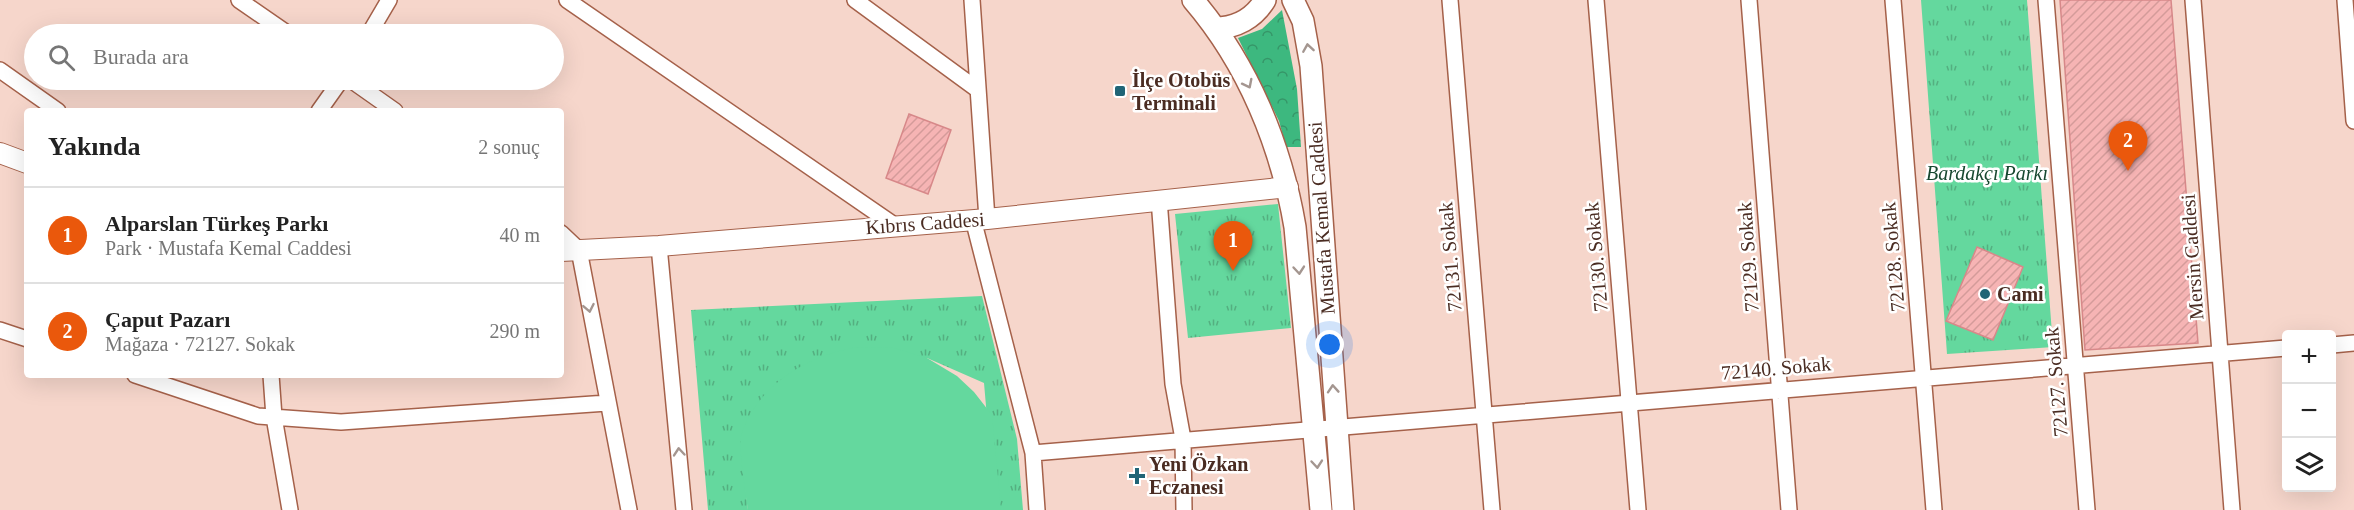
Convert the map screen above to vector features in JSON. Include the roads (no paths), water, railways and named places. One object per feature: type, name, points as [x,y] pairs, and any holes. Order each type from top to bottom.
[{"type":"main road","name":"Mustafa Kemal Caddesi","points":[[1193,0],[1229,49],[1249,86],[1269,129],[1288,187],[1325,427],[1342,510]]},
{"type":"main road","points":[[1215,28],[1227,28],[1243,22],[1265,0]]},
{"type":"main road","name":"Mustafa Kemal Caddesi","points":[[1293,0],[1302,10],[1311,66],[1325,427],[1321,510]]},
{"type":"street","points":[[239,0],[274,24]]},
{"type":"street","points":[[375,24],[389,0]]},
{"type":"street","points":[[567,0],[894,225]]},
{"type":"street","points":[[855,0],[978,90]]},
{"type":"street","points":[[972,0],[978,90],[980,219],[1033,453],[1037,510]]},
{"type":"street","name":"72131. Sokak","points":[[1450,0],[1492,510]]},
{"type":"street","name":"72130. Sokak","points":[[1596,0],[1638,510]]},
{"type":"street","name":"72129. Sokak","points":[[1749,0],[1788,510]]},
{"type":"street","name":"72128. Sokak","points":[[1893,0],[1934,510]]},
{"type":"street","name":"72127. Sokak","points":[[2046,0],[2087,510]]},
{"type":"street","name":"Mersin Caddesi","points":[[2193,0],[2232,510]]},
{"type":"street","points":[[2345,0],[2354,121]]},
{"type":"street","points":[[0,70],[24,87]]},
{"type":"street","points":[[28,90],[54,108]]},
{"type":"street","points":[[321,108],[334,90]]},
{"type":"street","points":[[365,90],[391,108]]},
{"type":"street","points":[[0,153],[24,162]]},
{"type":"street","name":"Kıbrıs Caddesi","points":[[570,250],[659,246],[980,219],[1288,187]]},
{"type":"street","points":[[1159,199],[1173,384],[1183,439],[1184,510]]},
{"type":"street","points":[[659,246],[684,510]]},
{"type":"street","points":[[570,250],[607,403],[629,510]]},
{"type":"street","points":[[0,330],[24,338]]},
{"type":"street","points":[[2336,345],[2354,343]]},
{"type":"street","name":"72140. Sokak","points":[[1033,453],[2282,348]]},
{"type":"street","points":[[144,378],[258,416],[341,422],[607,403]]},
{"type":"street","points":[[271,378],[274,417],[290,510]]},
{"type":"place","name":"İlçe Otobüs Terminali","points":[[1120,91]]},
{"type":"place","name":"Çaput Pazarı","points":[[2128,171]]},
{"type":"place","name":"Alparslan Türkeş Parkı","points":[[1233,271]]},
{"type":"place","name":"Cami","points":[[1985,294]]},
{"type":"place","name":"Yeni Özkan Eczanesi","points":[[1137,476]]},
{"type":"park label","name":"Bardakçı Parkı","points":[[1987,173]]}]
